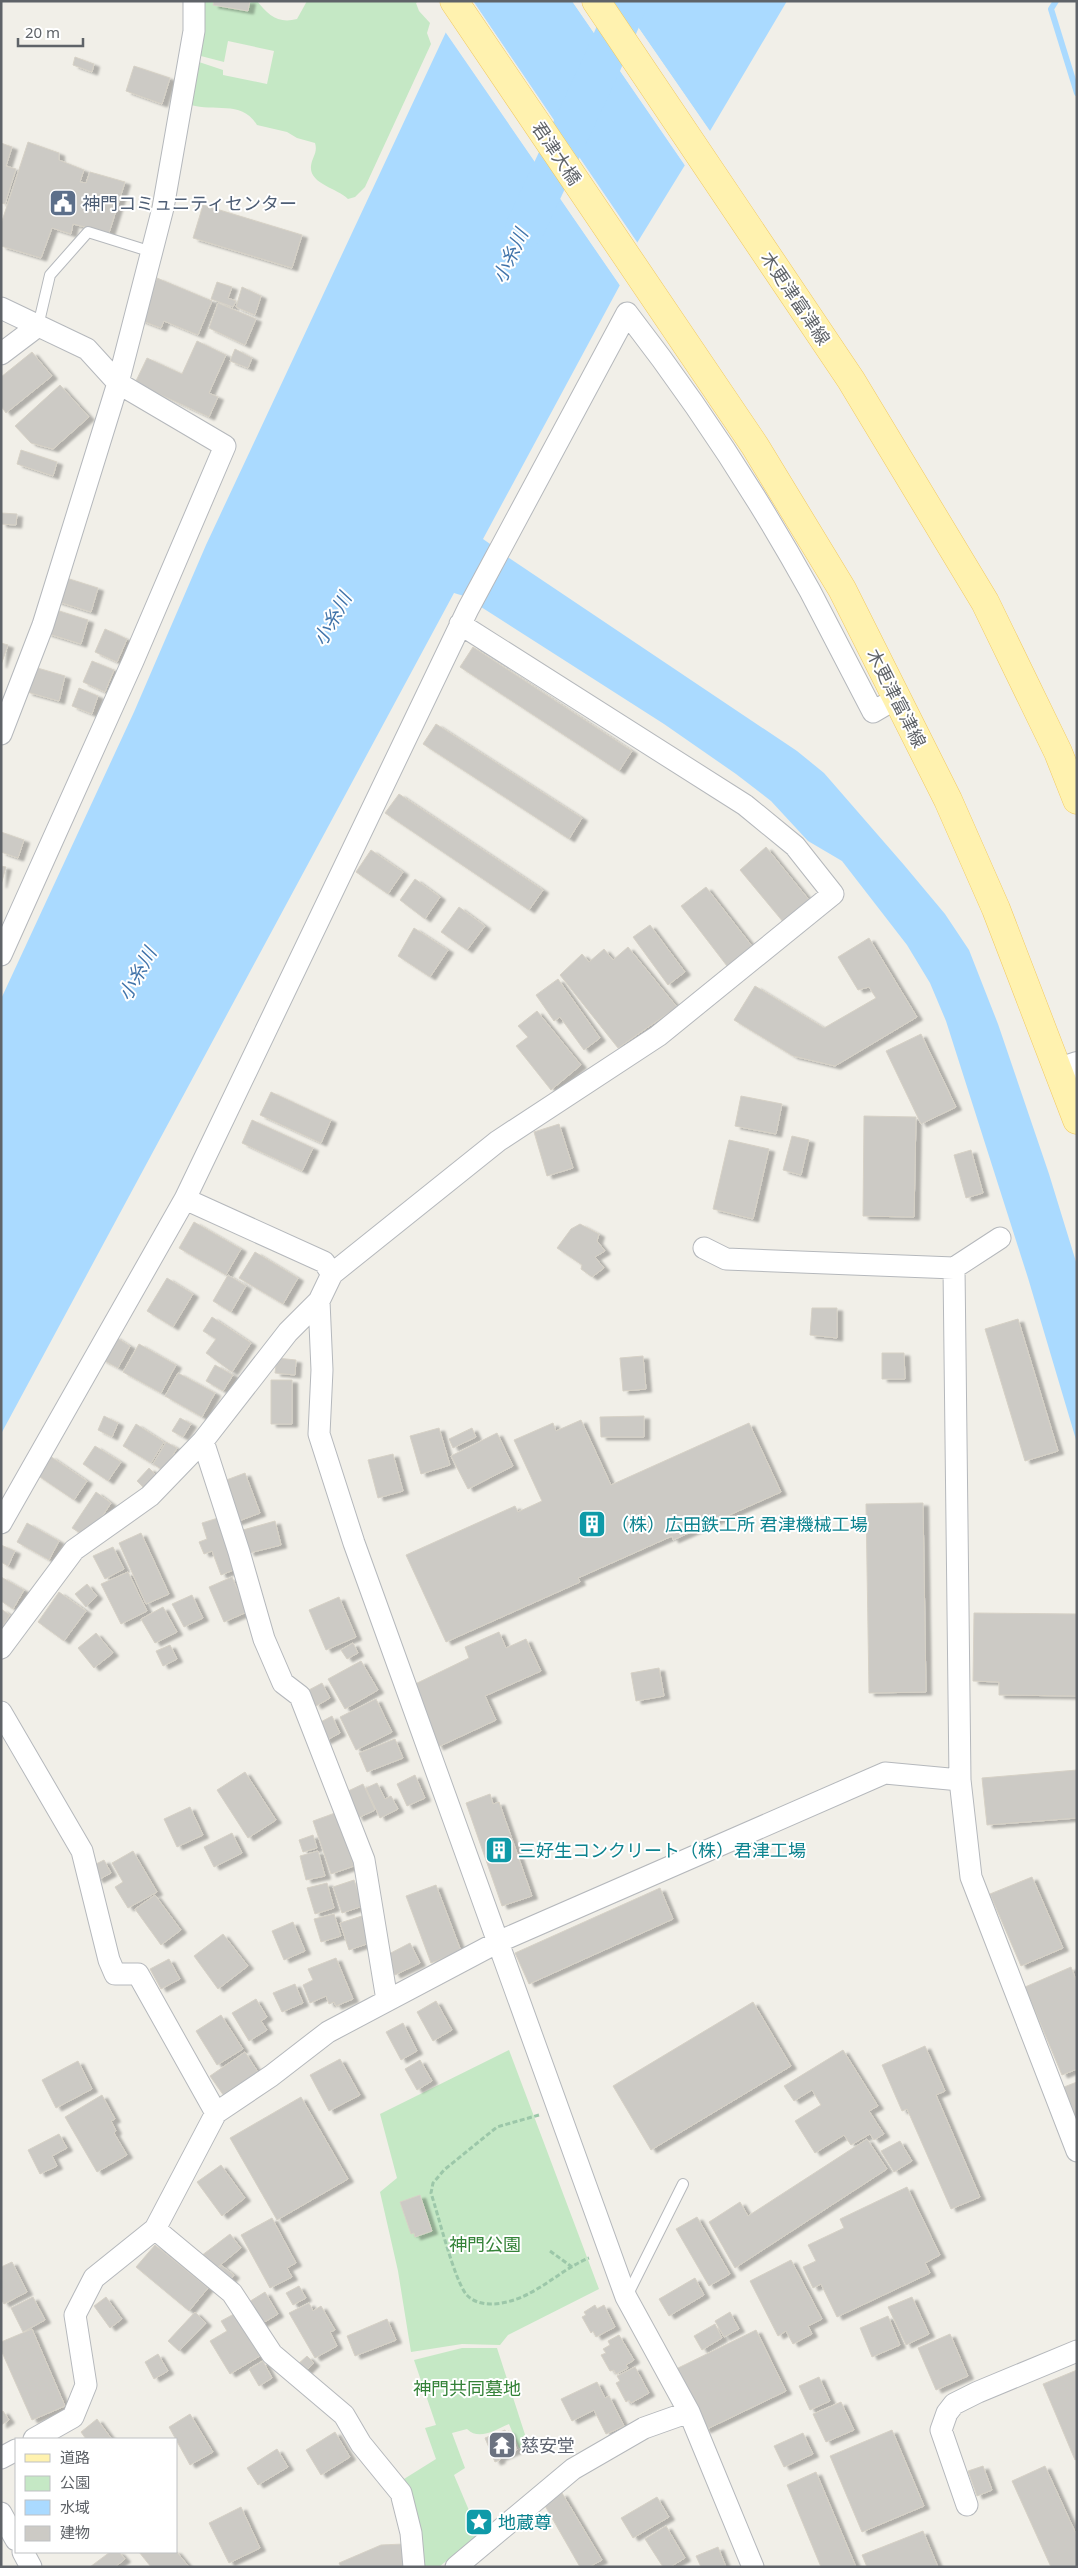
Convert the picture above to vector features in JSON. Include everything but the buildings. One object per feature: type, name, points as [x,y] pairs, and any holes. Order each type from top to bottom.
[{"type":"main road","name":"君津大橋","points":[[454,1],[660,304]]},
{"type":"main road","name":"木更津富津線","points":[[596,1],[851,380],[985,602],[1058,752],[1077,800]]},
{"type":"main road","name":"木更津富津線","points":[[660,304],[755,446],[842,589],[948,800],[1068,1068],[1077,1120]]},
{"type":"street","points":[[1,734],[43,625],[118,383],[163,208],[194,31],[194,1]]},
{"type":"street","points":[[1,308],[87,349],[118,383],[225,446],[133,661],[1,955]]},
{"type":"street","points":[[1,1523],[185,1199],[464,617],[626,313],[666,365],[748,489],[809,590],[873,712],[897,698]]},
{"type":"street","points":[[1,354],[38,326]]},
{"type":"street","points":[[1,1648],[74,1550],[150,1496],[203,1441],[288,1332],[319,1300],[332,1274],[498,1141],[658,1036],[833,894],[795,846],[745,805],[464,617]]},
{"type":"street","points":[[185,1199],[324,1262],[332,1274]]},
{"type":"street","points":[[704,1248],[726,1259],[954,1268],[1000,1238]]},
{"type":"street","points":[[954,1268],[960,1780],[972,1877],[1077,2151]]},
{"type":"street","points":[[319,1300],[322,1370],[319,1434],[354,1543],[626,2297],[689,2412],[753,2567]]},
{"type":"street","points":[[203,1441],[239,1552],[264,1639],[282,1683],[300,1696],[364,1860],[387,2000]]},
{"type":"street","points":[[1,1712],[82,1851],[109,1960],[115,1974],[138,1974],[216,2113]]},
{"type":"street","points":[[36,2438],[73,2417],[86,2385],[75,2315],[94,2278],[154,2229],[216,2113],[271,2076],[328,2032],[498,1942],[885,1774],[960,1780]]},
{"type":"street","points":[[154,2229],[232,2293],[272,2354],[344,2415],[361,2444],[401,2493],[411,2533],[414,2567]]},
{"type":"street","points":[[967,2505],[941,2430],[947,2413],[954,2404],[978,2392],[1077,2351]]},
{"type":"street","points":[[456,2567],[573,2469],[644,2428],[689,2412]]},
{"type":"street","points":[[1,2458],[15,2451]]},
{"type":"street","points":[[1,2513],[15,2538]]},
{"type":"street","points":[[23,2553],[31,2567]]},
{"type":"lane","points":[[38,326],[50,275],[88,232],[152,252]]},
{"type":"lane","points":[[626,2297],[683,2184]]},
{"type":"path","points":[[542,2114],[497,2127],[444,2170],[433,2183],[431,2193],[458,2276],[466,2294],[479,2302],[494,2305],[528,2295],[572,2267],[595,2257]]},
{"type":"path","points":[[550,2250],[572,2267]]},
{"type":"green space","points":[[205,1],[214,1],[213,5],[248,11],[250,1],[257,1],[274,17],[290,20],[297,19],[307,1],[419,1],[416,3],[419,11],[430,23],[427,33],[431,44],[365,187],[355,197],[348,199],[314,177],[311,166],[315,152],[315,143],[297,138],[287,132],[257,125],[244,112],[227,108],[191,105],[199,62],[223,70],[223,75],[267,84],[274,51],[228,41],[224,62],[197,55]]},
{"type":"green space","name":"神門公園","points":[[509,2050],[599,2289],[508,2335],[500,2345],[462,2344],[411,2352],[398,2271],[380,2192],[397,2178],[380,2114]]},
{"type":"green space","name":"神門共同墓地","points":[[462,2348],[497,2348],[529,2447],[519,2448],[509,2424],[482,2434],[477,2434],[467,2429],[452,2433],[465,2468],[454,2475],[479,2534],[439,2567],[424,2567],[412,2496],[404,2479],[436,2459],[425,2428],[436,2425],[414,2360]]},
{"type":"water","points":[[473,1],[572,1],[685,165],[637,243]]},
{"type":"water","points":[[620,1],[787,1],[710,131]]},
{"type":"water","points":[[446,32],[620,285],[483,539],[493,546],[467,597],[454,593],[1,1434],[1,999],[134,712],[206,545]]},
{"type":"water","points":[[506,556],[797,751],[824,773],[945,914],[969,950],[998,1024],[1049,1174],[1077,1265],[1077,1443],[1028,1278],[946,1021],[930,983],[907,945],[842,861],[808,841],[771,801],[664,724],[478,605]]},
{"type":"pier","points":[[470,1],[473,1],[639,245],[635,245]]},
{"type":"pier","points":[[572,1],[575,1],[687,163],[686,167]]},
{"type":"pier","points":[[618,1],[620,1],[711,133],[708,132]]},
{"type":"pier","points":[[444,30],[448,30],[622,284],[621,287]]},
{"type":"waterway","name":"小糸川","points":[[525,228],[600,68],[629,1]]},
{"type":"waterway","points":[[1056,1],[1051,9],[1077,93]]},
{"type":"place","name":"神門コミュニティセンター","points":[[63,203]]},
{"type":"place","name":"（株）広田鉄工所 君津機械工場","points":[[592,1524]]},
{"type":"place","name":"三好生コンクリート（株）君津工場","points":[[499,1850]]},
{"type":"place","name":"慈安堂","points":[[502,2445]]},
{"type":"place","name":"地蔵尊","points":[[479,2522]]}]
